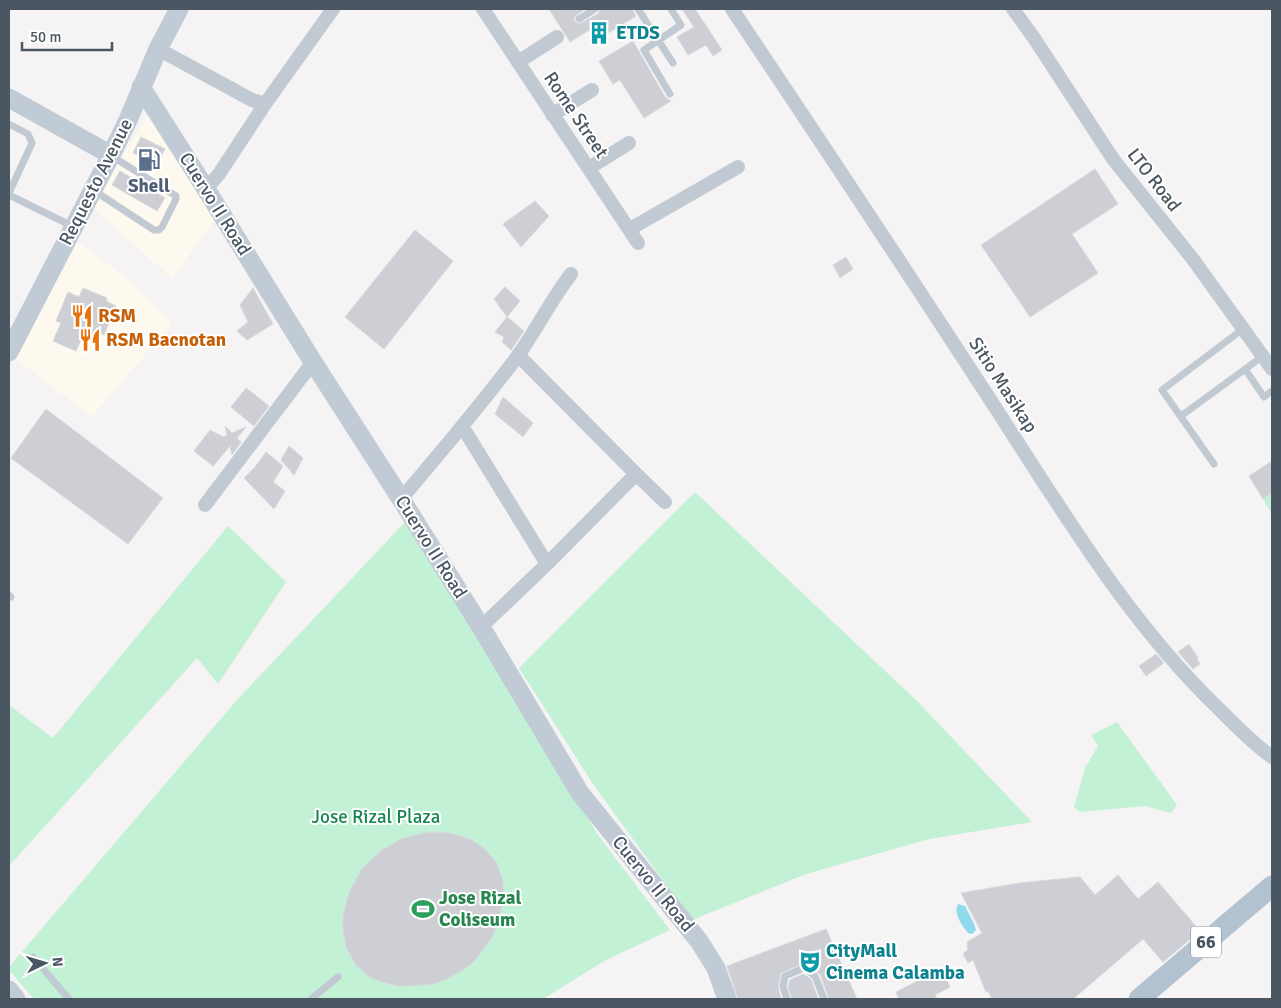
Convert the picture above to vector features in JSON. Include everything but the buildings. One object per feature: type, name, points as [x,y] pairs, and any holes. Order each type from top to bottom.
[{"type":"main road","name":"66","points":[[1139,999],[1272,886]]},
{"type":"street","name":"Requesto Avenue","points":[[9,352],[111,155],[158,49],[179,9]]},
{"type":"street","points":[[206,189],[333,9]]},
{"type":"street","name":"Rome Street","points":[[483,9],[638,242]]},
{"type":"street","name":"Sitio Masikap","points":[[732,9],[886,239],[1079,536],[1149,633],[1203,694],[1259,748],[1272,757]]},
{"type":"street","name":"LTO Road","points":[[1013,9],[1113,159],[1192,258],[1272,370]]},
{"type":"street","points":[[518,62],[557,37]]},
{"type":"street","points":[[158,49],[252,100],[265,104]]},
{"type":"street","name":"Cuervo II Road","points":[[141,87],[481,627],[580,793],[710,958],[720,978],[726,999]]},
{"type":"street","points":[[552,115],[592,90]]},
{"type":"street","points":[[9,98],[111,155]]},
{"type":"street","points":[[589,168],[629,143]]},
{"type":"street","points":[[630,229],[738,167]]},
{"type":"street","points":[[401,499],[518,355],[554,296],[571,274]]},
{"type":"street","points":[[518,355],[665,502]]},
{"type":"street","points":[[205,505],[313,362]]},
{"type":"street","points":[[462,426],[547,564]]},
{"type":"street","points":[[481,627],[547,564],[636,474]]},
{"type":"street","points":[[9,990],[16,999]]},
{"type":"lane","points":[[579,20],[595,9]]},
{"type":"lane","points":[[638,9],[673,63]]},
{"type":"lane","points":[[670,94],[644,50],[681,25],[671,9]]},
{"type":"lane","points":[[9,124],[28,134],[32,143],[9,194],[74,226]]},
{"type":"lane","points":[[93,190],[154,230],[159,230],[162,227],[176,196],[111,155]]},
{"type":"lane","points":[[1214,464],[1162,390],[1243,330]]},
{"type":"lane","points":[[1181,416],[1263,356]]},
{"type":"lane","points":[[1245,369],[1264,397],[1272,391]]},
{"type":"lane","points":[[33,956],[69,999]]},
{"type":"lane","points":[[787,999],[783,986],[785,976],[804,968],[815,976],[824,999]]},
{"type":"lane","points":[[311,999],[338,977]]},
{"type":"shaded area","name":"Shell","points":[[149,113],[214,221],[172,278],[91,207]]},
{"type":"shaded area","name":"RSM Bacnotan","points":[[72,238],[124,276],[172,323],[92,417],[14,358]]},
{"type":"green space","points":[[695,492],[917,701],[1032,822],[929,839],[806,874],[692,920],[595,787],[519,668]]},
{"type":"green space","points":[[1272,492],[1272,514],[1263,499]]},
{"type":"green space","name":"Jose Rizal Plaza","points":[[405,522],[531,720],[598,835],[670,930],[606,960],[543,999],[34,999],[9,970],[9,967],[236,701]]},
{"type":"green space","points":[[228,526],[286,582],[218,684],[197,658],[9,866],[9,705],[53,738]]},
{"type":"green space","points":[[1117,722],[1177,805],[1171,813],[1145,806],[1080,812],[1074,807],[1085,768],[1098,746],[1091,735]]},
{"type":"water","points":[[958,904],[965,906],[974,924],[976,930],[972,934],[968,933],[959,919]]},
{"type":"place","name":"ETDS","points":[[599,33]]},
{"type":"place","name":"Shell","points":[[149,160]]},
{"type":"place","name":"RSM","points":[[82,316]]},
{"type":"place","name":"RSM Bacnotan","points":[[90,340]]},
{"type":"place","name":"Jose Rizal Coliseum","points":[[423,909]]},
{"type":"place","name":"CityMall Cinema Calamba","points":[[810,962]]}]
